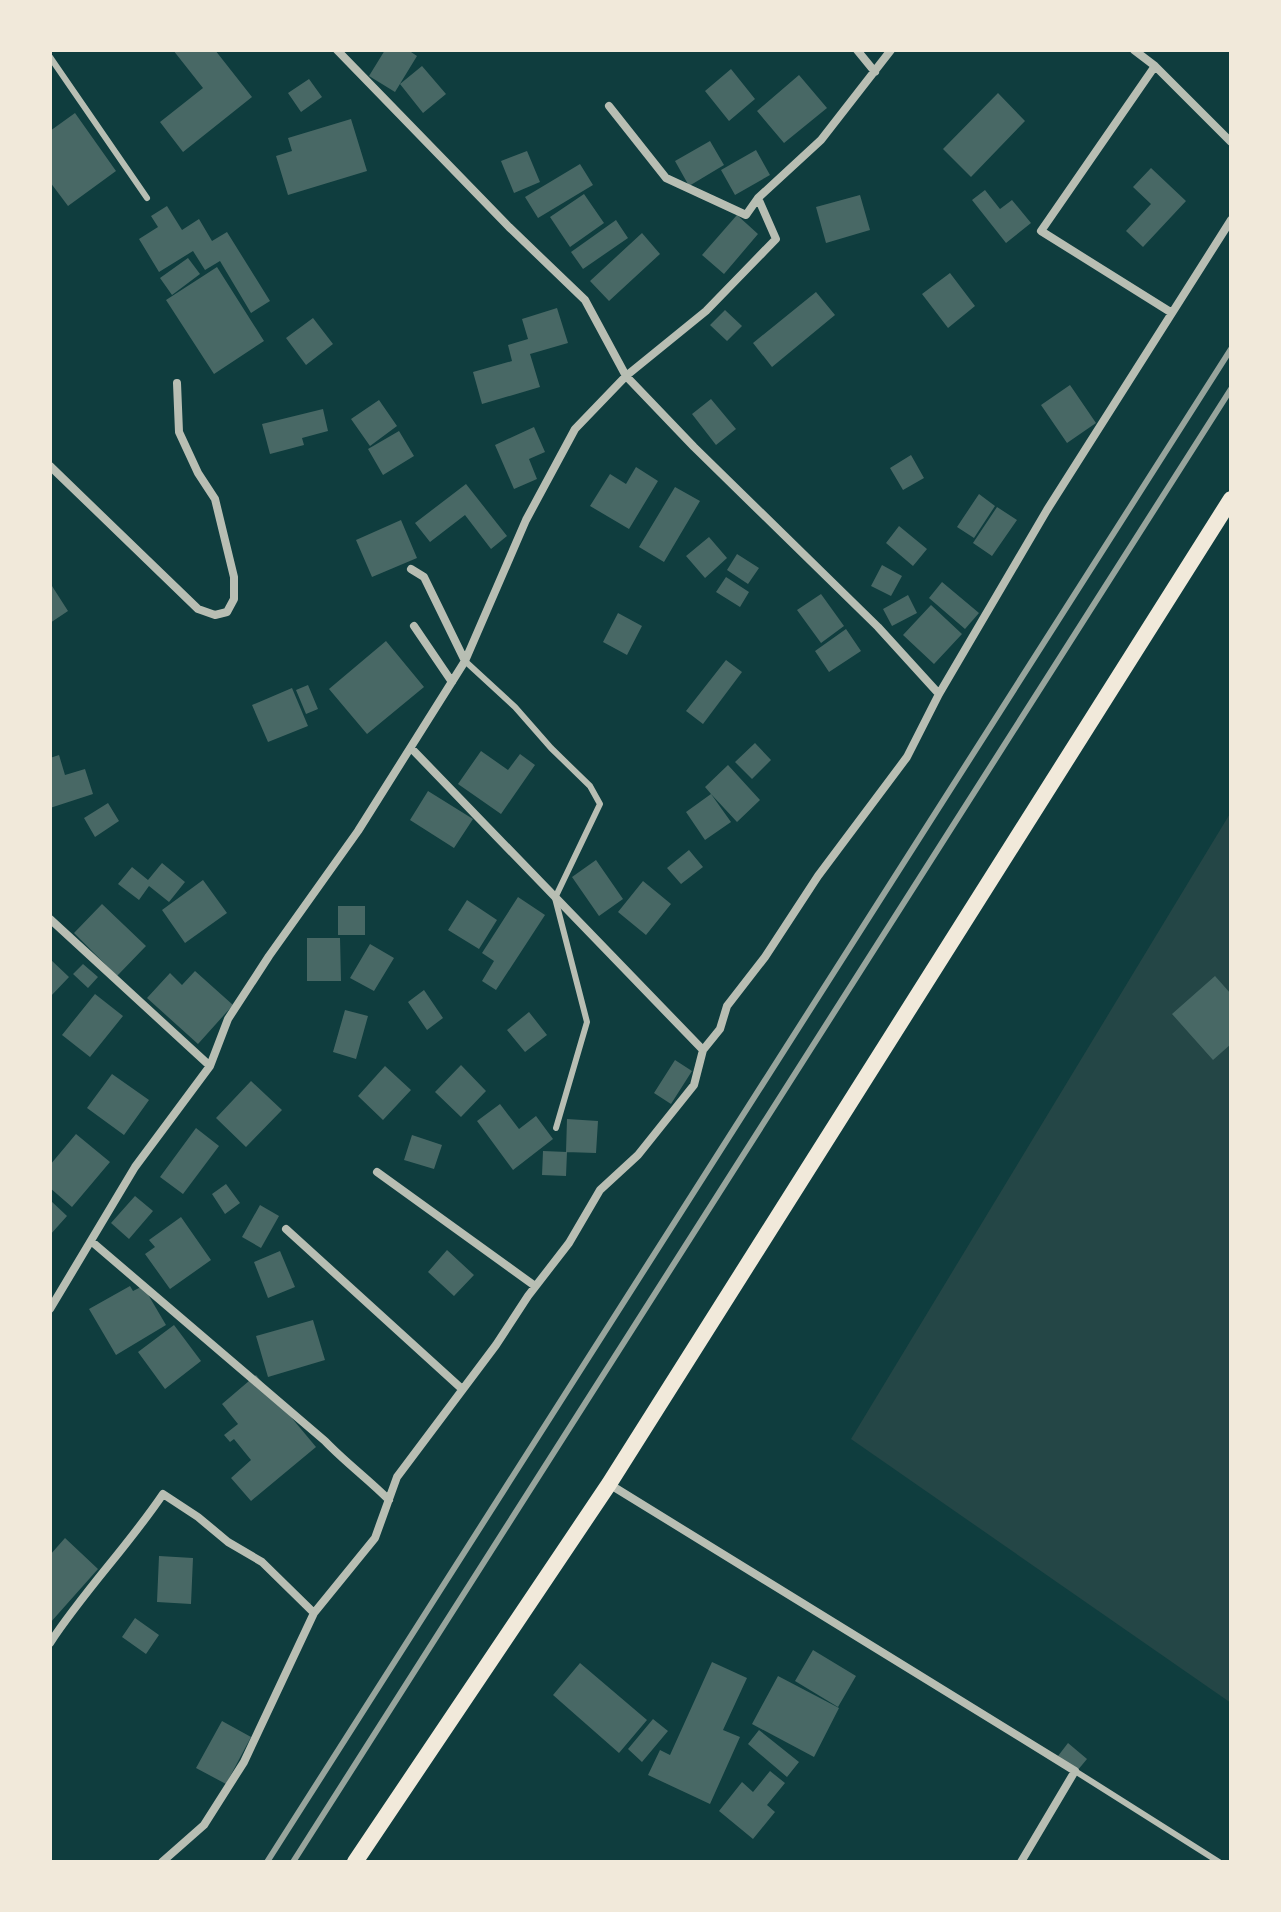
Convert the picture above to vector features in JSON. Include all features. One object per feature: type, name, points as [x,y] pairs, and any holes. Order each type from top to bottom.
[{"type":"main road","points":[[355,1862],[609,1484],[1231,499]]},
{"type":"street","points":[[337,50],[509,227],[585,300],[626,376],[878,627],[939,694]]},
{"type":"street","points":[[857,50],[875,72]]},
{"type":"street","points":[[609,106],[666,178],[746,215],[758,198],[821,140],[891,50]]},
{"type":"street","points":[[1134,50],[1155,66],[1231,142]]},
{"type":"street","points":[[1155,66],[1041,231],[1172,313]]},
{"type":"street","points":[[50,1309],[135,1167],[210,1066],[228,1019],[358,831],[465,661],[526,520],[575,429],[626,376],[706,311],[776,239],[758,198]]},
{"type":"street","points":[[162,1862],[204,1825],[244,1762],[314,1613],[375,1538],[397,1477],[569,1243],[600,1190],[638,1155],[694,1085],[703,1050],[720,1029],[727,1006],[765,957],[818,876],[907,757],[939,694],[1047,510],[1231,220]]},
{"type":"street","points":[[50,466],[198,609],[215,615],[227,612],[234,599],[234,577],[215,499],[198,473],[179,432],[177,383]]},
{"type":"street","points":[[411,569],[424,577],[465,661]]},
{"type":"street","points":[[414,626],[452,682]]},
{"type":"street","points":[[411,748],[703,1050]]},
{"type":"street","points":[[50,919],[210,1066]]},
{"type":"street","points":[[377,1172],[535,1286]]},
{"type":"street","points":[[286,1229],[462,1389]]},
{"type":"street","points":[[91,1241],[325,1441],[344,1461],[367,1477],[389,1500]]},
{"type":"street","points":[[609,1484],[1075,1771],[1021,1862]]},
{"type":"street","points":[[50,1643],[163,1494],[228,1542],[262,1562],[314,1613]]},
{"type":"lane","points":[[50,57],[147,198]]},
{"type":"lane","points":[[465,661],[515,707],[590,786],[600,804],[555,898],[587,1022],[556,1128]]},
{"type":"lane","points":[[1075,1771],[1219,1862]]},
{"type":"shaded area","points":[[1231,812],[1231,1703],[851,1439]]},
{"type":"building","points":[[173,50],[215,50],[252,97],[183,152],[160,122],[203,88]]},
{"type":"building","points":[[385,50],[408,50],[417,56],[395,92],[369,76]]},
{"type":"building","points":[[422,66],[446,94],[423,113],[400,84]]},
{"type":"building","points":[[731,69],[755,99],[729,121],[705,91]]},
{"type":"building","points":[[799,75],[827,108],[784,143],[757,111]]},
{"type":"building","points":[[309,79],[322,97],[301,112],[288,93]]},
{"type":"building","points":[[998,93],[1025,121],[971,177],[943,149]]},
{"type":"building","points":[[75,113],[116,171],[68,206],[50,182],[50,131]]},
{"type":"building","points":[[351,119],[367,171],[288,195],[276,156],[292,151],[288,138]]},
{"type":"building","points":[[710,141],[724,165],[689,186],[675,161]]},
{"type":"building","points":[[756,150],[770,175],[735,195],[721,170]]},
{"type":"building","points":[[527,151],[540,182],[514,193],[501,161]]},
{"type":"building","points":[[580,164],[593,185],[538,218],[525,197]]},
{"type":"building","points":[[1151,168],[1186,201],[1143,247],[1126,231],[1151,204],[1133,187]]},
{"type":"building","points":[[985,190],[1000,209],[1012,200],[1031,223],[1006,243],[972,200]]},
{"type":"building","points":[[584,194],[604,223],[570,247],[550,217]]},
{"type":"building","points":[[860,195],[870,230],[826,243],[816,207]]},
{"type":"building","points":[[167,206],[182,230],[199,219],[212,241],[227,232],[270,301],[251,313],[220,261],[205,270],[193,251],[159,272],[139,239],[158,227],[151,216]]},
{"type":"building","points":[[737,215],[758,234],[724,274],[702,255]]},
{"type":"building","points":[[616,220],[628,238],[583,269],[571,252]]},
{"type":"building","points":[[642,233],[660,254],[609,301],[590,281]]},
{"type":"building","points":[[188,258],[200,274],[172,295],[160,278]]},
{"type":"building","points":[[217,267],[264,341],[214,374],[166,300]]},
{"type":"building","points":[[950,273],[975,306],[948,328],[922,294]]},
{"type":"building","points":[[816,292],[835,315],[772,367],[753,343]]},
{"type":"building","points":[[557,308],[568,343],[530,354],[540,387],[482,404],[473,372],[512,361],[508,345],[528,339],[522,319]]},
{"type":"building","points":[[725,310],[742,326],[727,341],[710,325]]},
{"type":"building","points":[[313,318],[333,344],[306,365],[286,338]]},
{"type":"building","points":[[1070,385],[1096,423],[1067,443],[1041,405]]},
{"type":"building","points":[[711,399],[736,429],[716,445],[692,414]]},
{"type":"building","points":[[379,400],[397,426],[370,446],[351,419]]},
{"type":"building","points":[[323,409],[328,431],[302,438],[304,445],[270,454],[262,424]]},
{"type":"building","points":[[534,427],[545,452],[529,459],[537,479],[514,489],[495,445]]},
{"type":"building","points":[[399,431],[414,456],[383,475],[368,449]]},
{"type":"building","points":[[911,455],[924,478],[903,490],[890,468]]},
{"type":"building","points":[[636,467],[658,481],[629,529],[590,506],[610,474],[626,484]]},
{"type":"building","points":[[466,484],[507,536],[491,549],[465,515],[430,542],[415,523]]},
{"type":"building","points":[[675,487],[700,501],[664,562],[639,547]]},
{"type":"building","points":[[979,494],[995,506],[974,538],[957,527]]},
{"type":"building","points":[[997,507],[1017,520],[992,556],[973,543]]},
{"type":"building","points":[[401,520],[417,558],[372,577],[356,540]]},
{"type":"building","points":[[899,526],[927,549],[913,566],[886,543]]},
{"type":"building","points":[[709,537],[727,558],[705,578],[686,556]]},
{"type":"building","points":[[737,554],[759,568],[748,584],[727,570]]},
{"type":"building","points":[[882,565],[902,576],[891,596],[871,586]]},
{"type":"building","points":[[726,577],[749,592],[740,607],[716,592]]},
{"type":"building","points":[[942,582],[979,613],[965,629],[929,598]]},
{"type":"building","points":[[52,586],[68,611],[50,623],[50,588]]},
{"type":"building","points":[[821,594],[844,626],[821,643],[797,610]]},
{"type":"building","points":[[908,595],[917,613],[892,626],[883,609]]},
{"type":"building","points":[[931,605],[962,634],[934,664],[903,635]]},
{"type":"building","points":[[618,613],[642,626],[627,655],[603,642]]},
{"type":"building","points":[[846,629],[861,651],[829,672],[815,651]]},
{"type":"building","points":[[386,641],[424,687],[367,734],[329,689]]},
{"type":"building","points":[[726,660],[742,672],[703,724],[686,711]]},
{"type":"building","points":[[308,685],[318,709],[306,714],[296,690]]},
{"type":"building","points":[[292,688],[308,726],[268,742],[252,705]]},
{"type":"building","points":[[755,743],[771,760],[752,779],[735,762]]},
{"type":"building","points":[[481,751],[508,770],[520,754],[535,765],[501,814],[458,784]]},
{"type":"building","points":[[59,755],[65,775],[85,769],[93,794],[50,808],[50,758]]},
{"type":"building","points":[[728,765],[760,800],[737,822],[705,787]]},
{"type":"building","points":[[428,791],[473,819],[454,848],[410,820]]},
{"type":"building","points":[[711,794],[731,822],[705,840],[686,812]]},
{"type":"building","points":[[108,803],[119,821],[95,837],[84,818]]},
{"type":"building","points":[[689,850],[703,867],[681,884],[667,868]]},
{"type":"building","points":[[596,860],[623,899],[599,916],[572,877]]},
{"type":"building","points":[[162,863],[185,882],[169,902],[149,886],[139,900],[118,884],[132,867],[148,880]]},
{"type":"building","points":[[203,880],[227,913],[185,943],[162,910]]},
{"type":"building","points":[[643,881],[671,904],[646,935],[618,912]]},
{"type":"building","points":[[518,897],[545,915],[496,990],[482,981],[494,961],[482,953]]},
{"type":"building","points":[[467,900],[497,920],[479,949],[448,930]]},
{"type":"building","points":[[102,904],[146,946],[117,976],[74,933]]},
{"type":"building","points":[[338,906],[365,906],[365,935],[338,935]]},
{"type":"building","points":[[307,938],[340,938],[341,981],[307,981]]},
{"type":"building","points":[[370,944],[394,958],[374,991],[350,978]]},
{"type":"building","points":[[50,959],[69,977],[50,997]]},
{"type":"building","points":[[83,964],[98,977],[88,988],[73,974]]},
{"type":"building","points":[[195,971],[233,1005],[198,1044],[147,998],[170,973],[182,985]]},
{"type":"building","points":[[1215,976],[1231,994],[1231,1044],[1213,1060],[1172,1014]]},
{"type":"building","points":[[424,990],[443,1018],[427,1030],[408,1002]]},
{"type":"building","points":[[95,994],[123,1016],[90,1057],[62,1035]]},
{"type":"building","points":[[345,1010],[368,1016],[356,1059],[333,1052]]},
{"type":"building","points":[[529,1012],[547,1035],[525,1052],[507,1030]]},
{"type":"building","points":[[675,1060],[692,1071],[671,1104],[654,1093]]},
{"type":"building","points":[[461,1065],[486,1091],[461,1117],[435,1092]]},
{"type":"building","points":[[385,1066],[411,1090],[383,1120],[358,1096]]},
{"type":"building","points":[[112,1074],[149,1100],[124,1135],[87,1108]]},
{"type":"building","points":[[251,1081],[282,1110],[246,1147],[216,1118]]},
{"type":"building","points":[[500,1104],[519,1129],[536,1116],[553,1139],[513,1170],[477,1121]]},
{"type":"building","points":[[567,1119],[598,1121],[596,1153],[566,1152]]},
{"type":"building","points":[[196,1128],[219,1146],[183,1194],[160,1177]]},
{"type":"building","points":[[76,1134],[110,1162],[72,1207],[50,1188],[50,1165]]},
{"type":"building","points":[[412,1135],[442,1145],[434,1169],[404,1160]]},
{"type":"building","points":[[543,1151],[567,1152],[566,1176],[542,1175]]},
{"type":"building","points":[[226,1184],[240,1203],[225,1214],[212,1194]]},
{"type":"building","points":[[135,1196],[153,1211],[129,1239],[111,1223]]},
{"type":"building","points":[[50,1200],[67,1216],[50,1235]]},
{"type":"building","points":[[260,1205],[279,1216],[261,1248],[242,1237]]},
{"type":"building","points":[[181,1217],[211,1260],[170,1289],[145,1254],[155,1247],[149,1240]]},
{"type":"building","points":[[447,1250],[474,1275],[454,1296],[428,1272]]},
{"type":"building","points":[[280,1251],[295,1287],[268,1298],[254,1262]]},
{"type":"building","points":[[130,1286],[133,1291],[143,1286],[166,1325],[116,1355],[89,1309]]},
{"type":"building","points":[[313,1320],[325,1360],[268,1377],[256,1336]]},
{"type":"building","points":[[174,1325],[201,1361],[165,1389],[138,1352]]},
{"type":"building","points":[[256,1375],[316,1447],[251,1501],[231,1478],[251,1460],[234,1439],[230,1442],[224,1435],[238,1424],[222,1404]]},
{"type":"building","points":[[65,1538],[98,1569],[50,1623],[50,1555]]},
{"type":"building","points":[[159,1556],[193,1558],[191,1604],[157,1602]]},
{"type":"building","points":[[135,1618],[159,1635],[146,1654],[122,1637]]},
{"type":"building","points":[[813,1650],[856,1676],[838,1707],[795,1681]]},
{"type":"building","points":[[712,1662],[747,1678],[723,1730],[740,1737],[710,1804],[648,1775],[660,1750],[670,1755]]},
{"type":"building","points":[[580,1663],[647,1720],[619,1753],[553,1695]]},
{"type":"building","points":[[778,1676],[839,1708],[814,1757],[752,1724]]},
{"type":"building","points":[[653,1719],[668,1731],[642,1762],[628,1749]]},
{"type":"building","points":[[222,1721],[251,1737],[226,1784],[196,1768]]},
{"type":"building","points":[[759,1730],[799,1762],[787,1777],[748,1744]]},
{"type":"building","points":[[1068,1743],[1087,1759],[1077,1771],[1058,1756]]},
{"type":"building","points":[[770,1771],[785,1783],[767,1805],[775,1812],[753,1839],[719,1811],[742,1782],[753,1792]]},
{"type":"railway","points":[[267,1862],[1231,349]]},
{"type":"railway","points":[[293,1862],[1231,389]]}]
